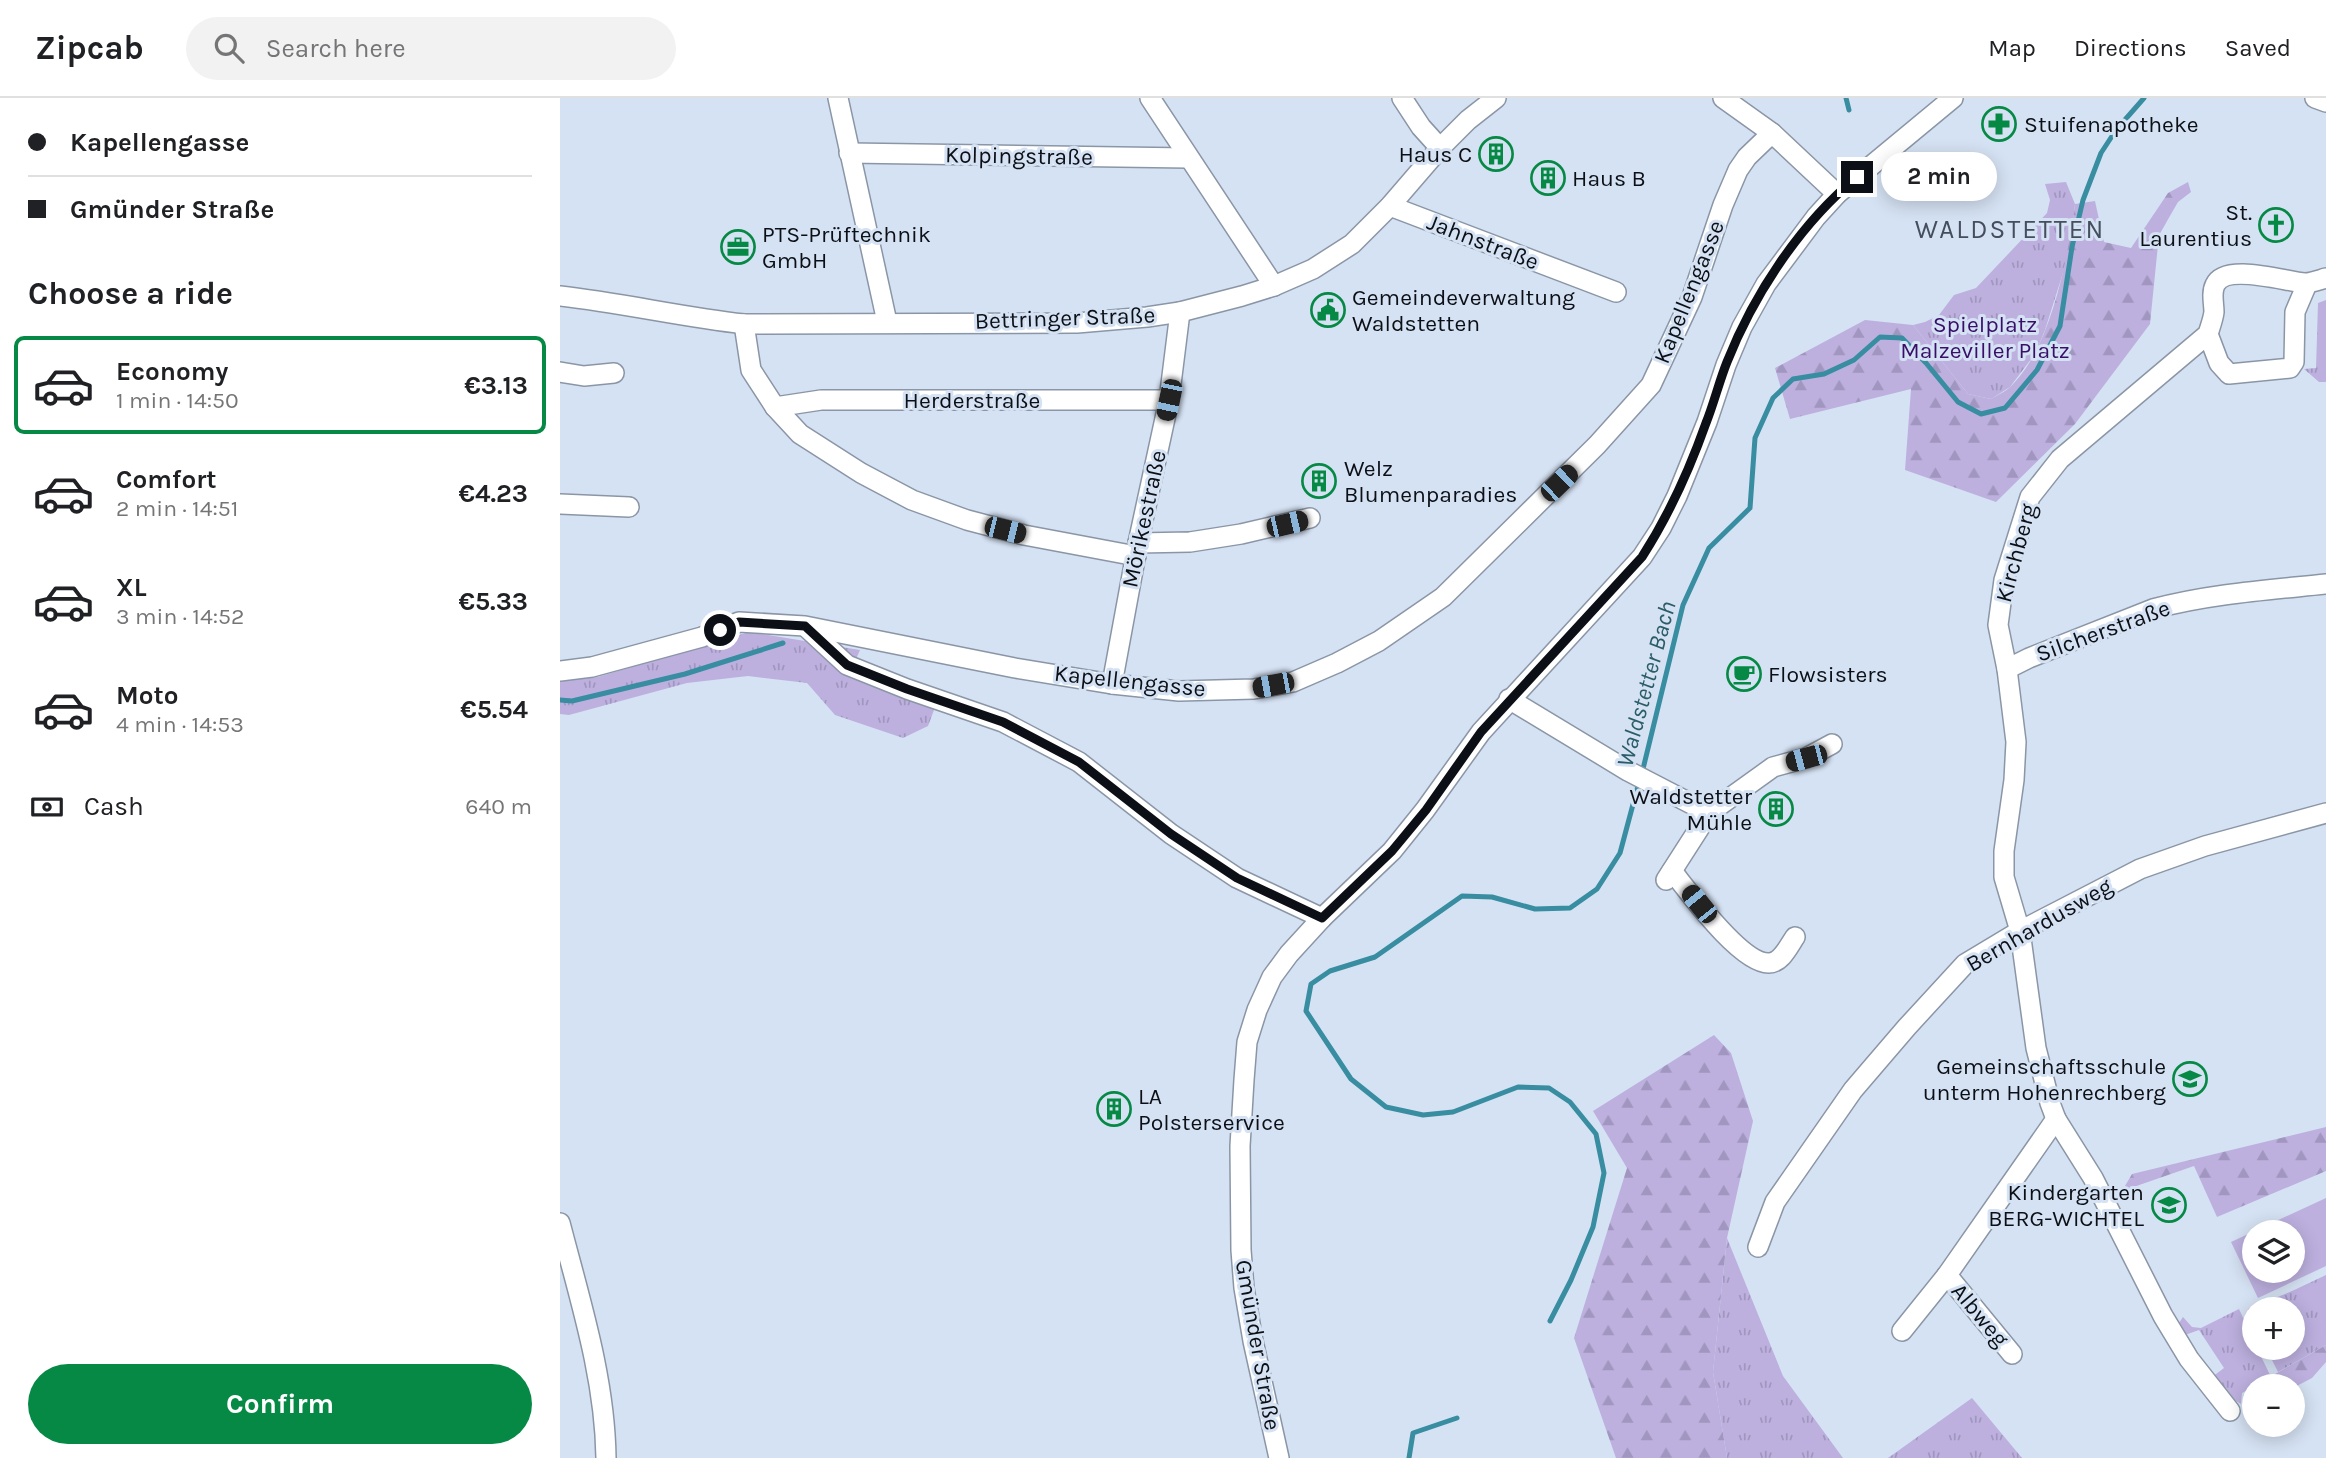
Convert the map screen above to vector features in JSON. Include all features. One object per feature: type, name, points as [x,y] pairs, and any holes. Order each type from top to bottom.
[{"type":"street","points":[[838,98],[887,322]]},
{"type":"street","points":[[1150,98],[1274,286]]},
{"type":"street","points":[[1402,98],[1421,127],[1440,148]]},
{"type":"street","name":"Bettringer Straße","points":[[560,296],[744,324],[1077,323],[1180,312],[1274,286],[1313,269],[1352,244],[1390,206],[1440,148],[1468,120],[1496,98]]},
{"type":"street","points":[[1723,98],[1772,133],[1837,194]]},
{"type":"street","name":"Gmünder Straße","points":[[1279,1458],[1253,1341],[1241,1250],[1240,1146],[1247,1042],[1256,1010],[1272,977],[1322,918],[1392,851],[1509,699],[1642,557],[1677,496],[1742,327],[1766,284],[1815,217],[1837,194],[1953,98]]},
{"type":"street","points":[[2315,98],[2326,102]]},
{"type":"street","name":"Kapellengasse","points":[[560,671],[592,667],[702,637],[739,622],[805,626],[1002,665],[1112,684],[1179,691],[1254,689],[1293,682],[1337,663],[1379,641],[1443,597],[1597,445],[1651,385],[1692,297],[1738,170],[1747,157],[1772,133]]},
{"type":"street","name":"Kolpingstraße","points":[[849,153],[1188,158]]},
{"type":"street","name":"Jahnstraße","points":[[1390,206],[1616,292]]},
{"type":"street","points":[[2307,284],[2295,312],[2294,362],[2290,368],[2229,374],[2219,363],[2208,334],[2214,315],[2214,288],[2217,281],[2239,275],[2261,275],[2307,284],[2326,278]]},
{"type":"street","name":"Mörikestraße","points":[[1112,684],[1169,400],[1180,312]]},
{"type":"street","points":[[744,324],[751,370],[775,407],[800,434],[861,473],[912,500],[967,520],[1024,535],[1137,550],[1241,534],[1310,519]]},
{"type":"street","name":"Kirchberg","points":[[2208,334],[2060,459],[2030,497],[2004,580],[1998,625],[2007,669],[2016,742],[2014,780],[2006,830],[2004,877],[2020,931],[2036,1048],[2056,1119],[2098,1189],[2165,1319],[2197,1370],[2230,1411]]},
{"type":"street","points":[[560,372],[584,376],[614,373]]},
{"type":"street","name":"Herderstraße","points":[[775,407],[821,400],[1169,400]]},
{"type":"street","points":[[560,504],[629,507]]},
{"type":"street","name":"Silcherstraße","points":[[2007,669],[2153,609],[2255,591],[2326,583]]},
{"type":"street","points":[[805,626],[847,665],[1003,722],[1079,762],[1171,834],[1237,878],[1322,918]]},
{"type":"street","points":[[1509,699],[1628,771],[1709,813]]},
{"type":"street","points":[[1796,937],[1778,960],[1768,964],[1751,957],[1726,937],[1668,876],[1709,813],[1773,767],[1806,758],[1832,744]]},
{"type":"street","name":"Bernhardusweg","points":[[1758,1247],[1775,1202],[1853,1090],[1965,964],[2020,931],[2140,869],[2205,846],[2326,813]]},
{"type":"street","name":"Albweg","points":[[1902,1331],[1947,1275],[2056,1119]]},
{"type":"street","points":[[560,1223],[600,1386],[606,1427],[606,1458]]},
{"type":"street","name":"Albweg","points":[[1947,1275],[2012,1354]]},
{"type":"green space","name":"Spielplatz Malzeviller Platz","points":[[2066,182],[2075,204],[2068,257],[2035,354],[2010,387],[1991,399],[1968,394],[1913,325],[1939,315],[1954,295],[1976,288],[2047,213],[2050,200],[2045,184]]},
{"type":"green space","points":[[2188,182],[2191,192],[2178,202],[2159,235],[2150,324],[2075,424],[1996,502],[1905,470],[1911,389],[1790,419],[1775,368],[1865,320],[1913,325],[1968,394],[1991,399],[2003,392],[2024,370],[2047,326],[2068,250],[2075,204],[2095,201],[2104,242],[2131,248],[2168,193]]},
{"type":"green space","points":[[2326,300],[2326,382],[2319,382],[2304,369],[2316,368],[2318,303]]},
{"type":"green space","points":[[749,632],[860,650],[850,673],[937,702],[928,726],[903,738],[835,715],[807,683],[748,676],[687,683],[569,715],[560,714],[560,681],[598,677]]},
{"type":"green space","points":[[1714,1035],[1731,1053],[1753,1121],[1727,1238],[1713,1372],[1727,1458],[1616,1458],[1574,1338],[1627,1168],[1593,1111]]},
{"type":"green space","points":[[2326,1127],[2326,1171],[2217,1217],[2194,1166],[2122,1191],[2132,1174]]},
{"type":"green space","points":[[2326,1198],[2326,1266],[2305,1276],[2305,1220],[2278,1220]]},
{"type":"green space","points":[[2242,1237],[2242,1265],[2231,1242]]},
{"type":"green space","points":[[1727,1238],[1783,1376],[1843,1458],[1727,1458],[1713,1372]]},
{"type":"green space","points":[[2326,1275],[2326,1345],[2305,1357],[2305,1297],[2277,1297]]},
{"type":"green space","points":[[2251,1283],[2290,1283],[2260,1297],[2258,1297]]},
{"type":"green space","points":[[2239,1309],[2242,1315],[2242,1360],[2263,1360],[2270,1374],[2242,1374],[2241,1404],[2231,1398],[2212,1377],[2224,1368],[2199,1330],[2185,1335],[2179,1323],[2183,1317],[2192,1327],[2201,1328]]},
{"type":"green space","points":[[2326,1345],[2326,1362],[2312,1378],[2305,1382],[2305,1374],[2275,1374],[2300,1360],[2305,1360],[2305,1357]]},
{"type":"green space","points":[[2272,1360],[2299,1360],[2278,1372]]},
{"type":"green space","points":[[1972,1398],[2022,1458],[1888,1458]]},
{"type":"waterway","points":[[1846,98],[1849,110]]},
{"type":"waterway","name":"Waldstetter Bach","points":[[1642,773],[1683,605],[1709,548],[1750,508],[1755,438],[1773,398],[1793,379],[1824,374],[1854,360],[1880,337],[1902,338],[1958,402],[1981,414],[2005,408],[2037,370],[2060,326],[2072,247],[2083,200],[2101,153],[2116,130],[2144,98]]},
{"type":"waterway","points":[[560,700],[572,701],[685,674],[783,643]]},
{"type":"waterway","name":"Waldstetter Bach","points":[[1550,1321],[1593,1227],[1604,1173],[1596,1134],[1570,1102],[1549,1088],[1518,1087],[1453,1112],[1423,1115],[1386,1107],[1351,1079],[1306,1011],[1311,984],[1330,971],[1375,957],[1462,896],[1492,897],[1535,909],[1570,908],[1597,889],[1620,853],[1639,782]]},
{"type":"waterway","name":"Waldstetter Bach","points":[[1409,1458],[1413,1433],[1457,1418]]},
{"type":"place","name":"Stuifenapotheke","points":[[1999,124]]},
{"type":"place","name":"Haus C","points":[[1496,154]]},
{"type":"place","name":"Haus B","points":[[1548,178]]},
{"type":"place","name":"St. Laurentius","points":[[2276,225]]},
{"type":"place","name":"PTS-Prüftechnik GmbH","points":[[738,247]]},
{"type":"place","name":"Gemeindeverwaltung Waldstetten","points":[[1328,310]]},
{"type":"place","name":"Welz Blumenparadies","points":[[1319,481]]},
{"type":"place","name":"Flowsisters","points":[[1744,674]]},
{"type":"place","name":"Waldstetter Mühle","points":[[1776,809]]},
{"type":"place","name":"Gemeinschaftsschule unterm Hohenrechberg","points":[[2190,1079]]},
{"type":"place","name":"LA Polsterservice","points":[[1114,1109]]},
{"type":"place","name":"Kindergarten BERG-WICHTEL","points":[[2169,1205]]},
{"type":"district","name":"WALDSTETTEN","points":[[2010,229]]},
{"type":"route","points":[[720,630],[739,622],[805,626],[847,665],[1003,722],[1079,762],[1171,834],[1237,878],[1322,918],[1392,851],[1509,699],[1642,557],[1677,496],[1707,422],[1726,365],[1753,306],[1815,217],[1857,177]]}]
